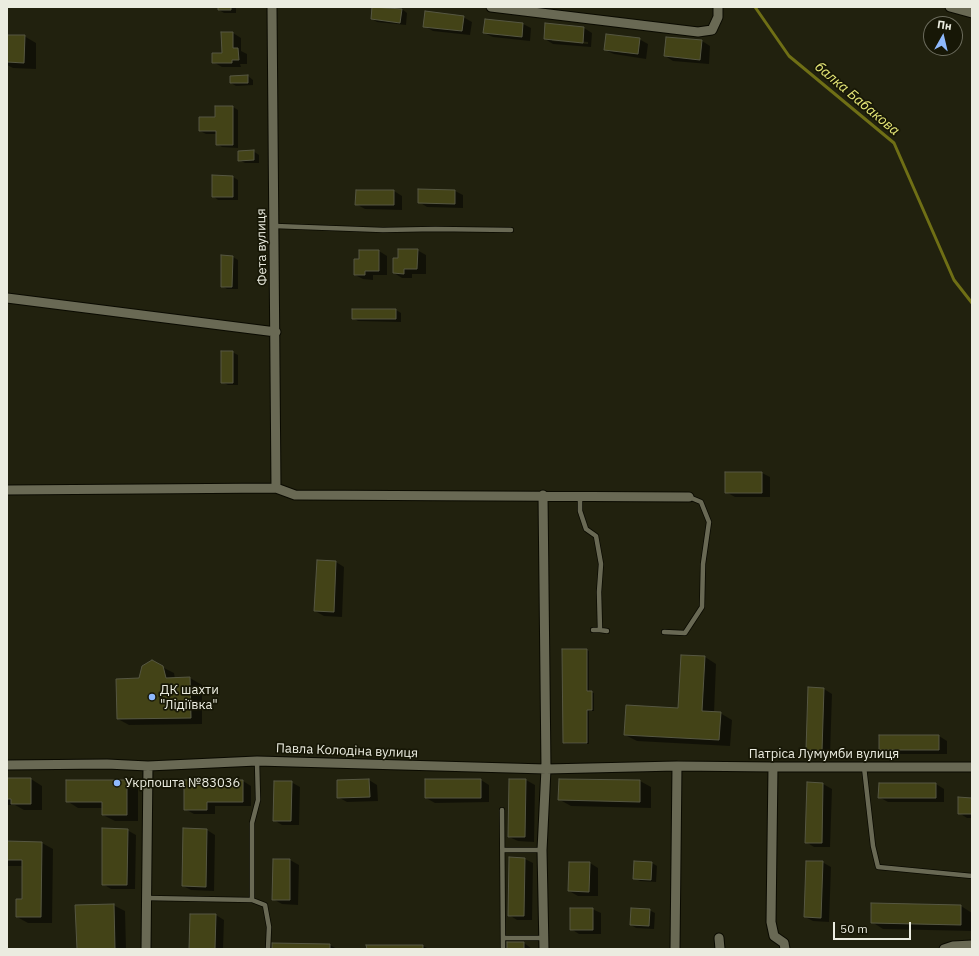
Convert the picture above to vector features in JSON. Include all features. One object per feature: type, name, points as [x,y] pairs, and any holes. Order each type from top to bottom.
[{"type":"street","name":"Фета вулиця","points":[[272,7],[276,332],[276,488]]},
{"type":"street","points":[[491,7],[698,32],[712,30],[718,17],[718,7]]},
{"type":"street","points":[[950,7],[972,13]]},
{"type":"street","points":[[7,298],[276,332]]},
{"type":"street","points":[[7,490],[276,488],[295,495],[543,495],[689,497]]},
{"type":"street","points":[[543,495],[546,769],[542,850],[544,949]]},
{"type":"street","name":"Павла Колодіна вулиця","points":[[7,765],[107,764],[148,766],[257,761],[546,769]]},
{"type":"street","points":[[146,949],[148,766]]},
{"type":"street","points":[[675,949],[677,766]]},
{"type":"street","name":"Патріса Лумумби вулиця","points":[[546,769],[677,766],[972,767]]},
{"type":"street","points":[[773,767],[771,922],[774,936],[784,943],[785,949]]},
{"type":"street","points":[[719,938],[720,949]]},
{"type":"street","points":[[948,947],[972,945]]},
{"type":"lane","points":[[275,226],[383,230],[511,230]]},
{"type":"lane","points":[[580,496],[580,511],[586,529],[596,536],[601,564],[600,630]]},
{"type":"lane","points":[[664,632],[685,633],[702,607],[704,564],[709,522],[701,502],[689,497]]},
{"type":"lane","points":[[593,630],[607,631]]},
{"type":"lane","points":[[252,900],[252,823],[258,800],[257,761]]},
{"type":"lane","points":[[864,767],[872,839],[878,867],[972,876]]},
{"type":"lane","points":[[502,810],[503,949]]},
{"type":"lane","points":[[503,850],[542,850]]},
{"type":"lane","points":[[147,898],[252,900],[266,905],[269,928],[268,949]]},
{"type":"lane","points":[[503,938],[543,938]]},
{"type":"building","points":[[218,7],[231,7],[231,10],[218,10]]},
{"type":"building","points":[[372,7],[402,9],[400,23],[371,19]]},
{"type":"building","points":[[425,11],[464,16],[462,31],[423,27]]},
{"type":"building","points":[[485,19],[523,23],[522,37],[483,33]]},
{"type":"building","points":[[545,23],[584,27],[583,43],[544,39]]},
{"type":"building","points":[[221,32],[233,32],[233,48],[238,48],[239,60],[232,60],[232,63],[212,63],[212,53],[222,53]]},
{"type":"building","points":[[606,34],[640,38],[638,54],[604,50]]},
{"type":"building","points":[[7,35],[25,35],[24,63],[7,62]]},
{"type":"building","points":[[666,37],[702,40],[700,60],[664,56]]},
{"type":"building","points":[[248,75],[248,83],[230,83],[230,76]]},
{"type":"building","points":[[215,106],[233,106],[233,145],[216,145],[216,131],[199,131],[199,117],[215,117]]},
{"type":"building","points":[[254,150],[254,160],[238,161],[238,151]]},
{"type":"building","points":[[212,175],[233,176],[233,197],[212,197]]},
{"type":"building","points":[[418,189],[455,190],[455,204],[418,203]]},
{"type":"building","points":[[356,190],[394,190],[394,205],[355,205]]},
{"type":"building","points":[[398,249],[418,249],[417,269],[404,269],[404,274],[393,273],[393,258],[398,258]]},
{"type":"building","points":[[359,250],[379,250],[379,271],[365,271],[365,275],[354,275],[354,259],[359,259]]},
{"type":"building","points":[[221,255],[233,256],[232,287],[221,287]]},
{"type":"building","points":[[352,309],[396,309],[396,319],[352,319]]},
{"type":"building","points":[[221,351],[233,351],[233,383],[221,383]]},
{"type":"building","points":[[725,472],[762,472],[762,493],[725,493]]},
{"type":"building","points":[[317,560],[336,561],[334,612],[314,611]]},
{"type":"building","points":[[562,649],[587,649],[587,691],[592,691],[592,710],[587,710],[587,743],[563,743]]},
{"type":"building","points":[[681,655],[705,656],[702,711],[721,712],[719,740],[624,735],[626,705],[678,708]]},
{"type":"building","points":[[152,660],[163,666],[166,678],[190,677],[191,718],[117,719],[116,679],[139,678],[142,666]]},
{"type":"building","points":[[808,687],[824,688],[822,751],[806,750]]},
{"type":"building","points":[[879,735],[939,735],[939,750],[879,750]]},
{"type":"building","points":[[7,778],[31,778],[31,804],[11,804],[11,799],[7,799]]},
{"type":"building","points":[[369,779],[370,797],[337,798],[337,780]]},
{"type":"building","points":[[425,779],[481,779],[481,798],[425,798]]},
{"type":"building","points":[[509,779],[526,779],[525,837],[508,837]]},
{"type":"building","points":[[559,779],[640,780],[640,802],[558,800]]},
{"type":"building","points":[[66,780],[127,780],[127,815],[102,815],[102,802],[66,802]]},
{"type":"building","points":[[184,780],[243,780],[243,802],[207,802],[207,810],[184,810]]},
{"type":"building","points":[[274,781],[292,781],[291,821],[273,821]]},
{"type":"building","points":[[807,782],[823,783],[822,843],[805,843]]},
{"type":"building","points":[[879,783],[936,783],[936,798],[878,798]]},
{"type":"building","points":[[958,797],[972,798],[972,814],[958,814]]},
{"type":"building","points":[[102,828],[128,829],[127,885],[102,885]]},
{"type":"building","points":[[183,828],[207,829],[206,887],[182,886]]},
{"type":"building","points":[[7,841],[42,842],[41,917],[16,917],[16,899],[22,899],[22,860],[7,860]]},
{"type":"building","points":[[509,857],[525,858],[524,916],[508,916]]},
{"type":"building","points":[[273,859],[290,859],[290,900],[272,900]]},
{"type":"building","points":[[634,861],[652,862],[651,880],[633,879]]},
{"type":"building","points":[[806,861],[823,861],[821,918],[804,917]]},
{"type":"building","points":[[569,862],[590,862],[589,892],[568,891]]},
{"type":"building","points":[[871,903],[961,905],[961,925],[871,923]]},
{"type":"building","points":[[114,904],[115,949],[77,949],[75,905]]},
{"type":"building","points":[[570,908],[593,908],[593,930],[570,930]]},
{"type":"building","points":[[631,908],[650,909],[649,926],[630,925]]},
{"type":"building","points":[[190,914],[216,914],[215,949],[189,949]]},
{"type":"building","points":[[507,942],[524,942],[524,949],[507,949]]},
{"type":"building","points":[[272,943],[330,944],[330,949],[272,949]]},
{"type":"building","points":[[366,945],[423,945],[423,949],[367,949]]},
{"type":"waterway","name":"балка Бабакова","points":[[755,7],[789,56],[894,143],[954,280],[972,303]]},
{"type":"place","name":"ДК шахти \"Лідіївка\"","points":[[152,697]]},
{"type":"place","name":"Укрпошта №83036","points":[[117,783]]}]
